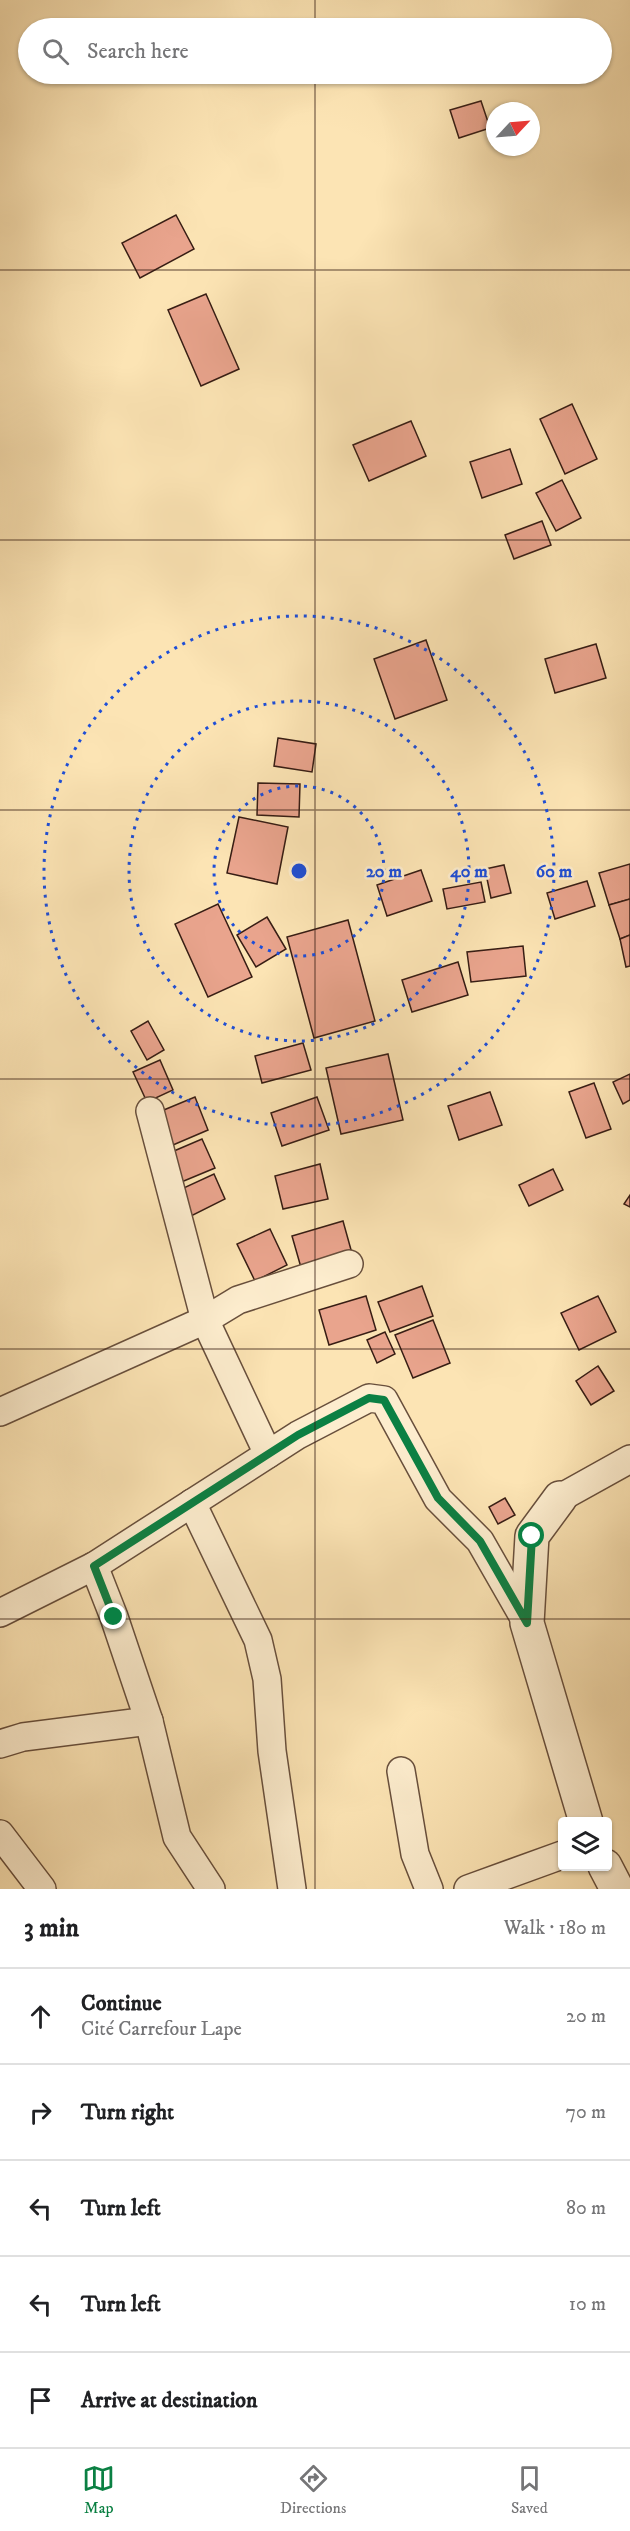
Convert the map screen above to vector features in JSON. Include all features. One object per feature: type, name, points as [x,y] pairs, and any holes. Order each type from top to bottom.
[{"type":"street","points":[[150,1111],[205,1320],[268,1454]]},
{"type":"street","points":[[0,1412],[205,1320],[237,1300],[349,1264]]},
{"type":"street","points":[[0,1613],[94,1566],[298,1435],[369,1398],[384,1400],[438,1498],[480,1541],[527,1623],[585,1817]]},
{"type":"street","points":[[527,1623],[532,1536],[560,1498],[630,1459]]},
{"type":"street","points":[[192,1503],[258,1640],[267,1678],[272,1751],[292,1889]]},
{"type":"street","points":[[94,1566],[149,1721],[177,1837],[211,1889]]},
{"type":"street","points":[[0,1744],[23,1737],[149,1721]]},
{"type":"street","points":[[401,1771],[415,1854],[429,1889]]},
{"type":"street","points":[[0,1834],[42,1889]]},
{"type":"street","points":[[468,1889],[558,1856]]},
{"type":"street","points":[[608,1871],[617,1889]]},
{"type":"building","points":[[481,101],[486,116],[486,129],[459,138],[450,110]]},
{"type":"building","points":[[176,215],[194,249],[140,278],[122,243]]},
{"type":"building","points":[[206,294],[239,369],[201,386],[168,310]]},
{"type":"building","points":[[572,404],[597,459],[565,474],[540,419]]},
{"type":"building","points":[[411,421],[426,456],[369,481],[353,445]]},
{"type":"building","points":[[510,449],[522,484],[482,498],[470,462]]},
{"type":"building","points":[[562,480],[581,518],[556,531],[536,493]]},
{"type":"building","points":[[542,521],[551,545],[514,559],[505,535]]},
{"type":"building","points":[[426,640],[447,700],[395,719],[374,659]]},
{"type":"building","points":[[596,644],[606,678],[555,693],[545,659]]},
{"type":"building","points":[[278,738],[316,744],[312,772],[274,766]]},
{"type":"building","points":[[258,783],[300,784],[299,817],[257,815]]},
{"type":"building","points":[[239,817],[288,827],[277,884],[227,873]]},
{"type":"building","points":[[630,864],[630,899],[609,905],[599,873]]},
{"type":"building","points":[[504,865],[511,893],[491,898],[485,869]]},
{"type":"building","points":[[421,870],[432,901],[387,916],[377,885]]},
{"type":"building","points":[[587,881],[595,906],[555,919],[547,893]]},
{"type":"building","points":[[481,882],[485,902],[447,909],[443,889]]},
{"type":"building","points":[[630,899],[630,935],[620,939],[609,905]]},
{"type":"building","points":[[218,904],[252,977],[208,997],[175,924]]},
{"type":"building","points":[[267,917],[286,949],[256,967],[237,935]]},
{"type":"building","points":[[348,920],[375,1021],[314,1038],[287,937]]},
{"type":"building","points":[[630,935],[630,966],[626,967],[620,939]]},
{"type":"building","points":[[523,946],[526,976],[471,982],[467,952]]},
{"type":"building","points":[[458,962],[468,995],[412,1012],[402,980]]},
{"type":"building","points":[[148,1021],[164,1050],[147,1060],[131,1031]]},
{"type":"building","points":[[303,1043],[311,1070],[262,1083],[255,1056]]},
{"type":"building","points":[[388,1054],[403,1120],[341,1134],[326,1068]]},
{"type":"building","points":[[160,1060],[173,1090],[147,1102],[133,1072]]},
{"type":"building","points":[[630,1074],[630,1100],[623,1104],[613,1082]]},
{"type":"building","points":[[594,1083],[611,1129],[586,1138],[569,1092]]},
{"type":"building","points":[[490,1092],[502,1125],[459,1140],[448,1106]]},
{"type":"building","points":[[195,1097],[208,1130],[173,1145],[159,1112]]},
{"type":"building","points":[[317,1097],[329,1130],[282,1146],[271,1113]]},
{"type":"building","points":[[202,1139],[215,1168],[179,1183],[167,1154]]},
{"type":"building","points":[[320,1164],[328,1199],[283,1209],[275,1176]]},
{"type":"building","points":[[553,1169],[563,1190],[529,1206],[519,1185]]},
{"type":"building","points":[[214,1174],[225,1199],[189,1217],[177,1191]]},
{"type":"building","points":[[630,1195],[630,1207],[624,1204]]},
{"type":"building","points":[[343,1221],[353,1257],[302,1271],[292,1236]]},
{"type":"building","points":[[270,1229],[287,1265],[255,1281],[237,1244]]},
{"type":"building","points":[[422,1286],[433,1316],[390,1332],[378,1302]]},
{"type":"building","points":[[366,1296],[376,1330],[329,1345],[319,1310]]},
{"type":"building","points":[[598,1296],[616,1332],[579,1350],[561,1313]]},
{"type":"building","points":[[433,1320],[450,1363],[413,1378],[395,1335]]},
{"type":"building","points":[[385,1332],[395,1354],[377,1363],[367,1340]]},
{"type":"building","points":[[598,1366],[614,1391],[591,1405],[576,1381]]},
{"type":"building","points":[[505,1498],[515,1515],[498,1524],[489,1507]]},
{"type":"route","points":[[114,1617],[94,1566],[298,1435],[369,1398],[384,1400],[438,1498],[480,1541],[527,1623],[532,1536]]}]
